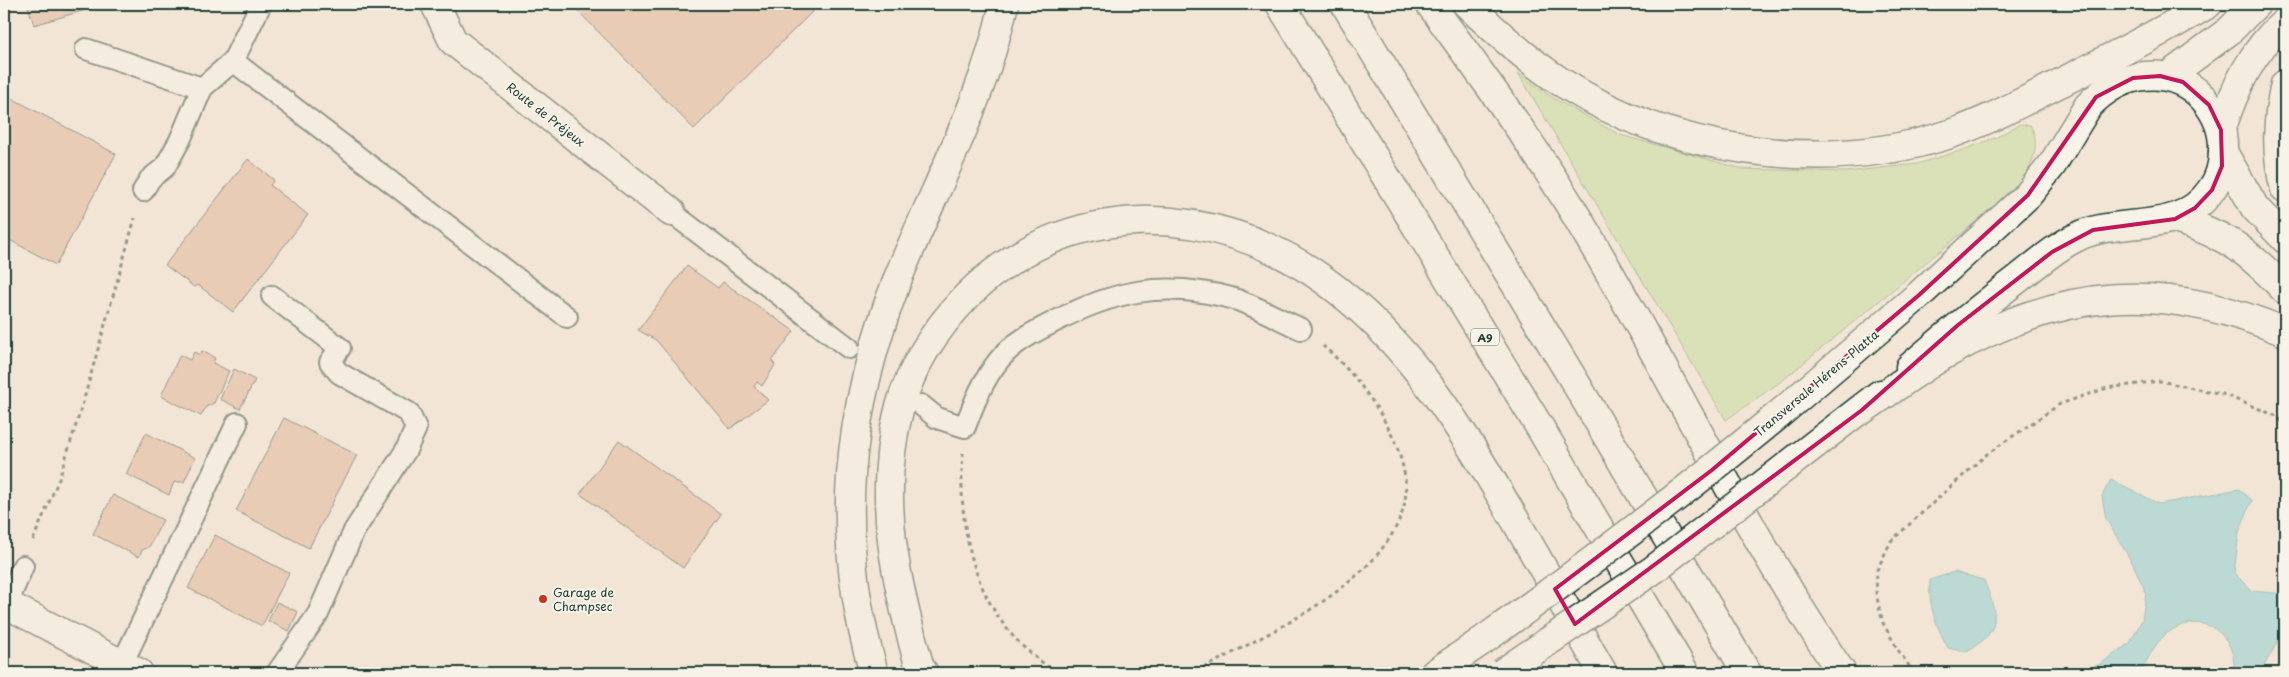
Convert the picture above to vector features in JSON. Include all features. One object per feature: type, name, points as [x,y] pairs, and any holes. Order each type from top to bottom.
[{"type":"main road","name":"Route de Préjeux","points":[[436,4],[453,41],[671,212]]},
{"type":"main road","points":[[874,673],[857,604],[850,530],[851,463],[860,398],[871,356],[898,278],[972,109],[999,28],[1004,4]]},
{"type":"main road","name":"A9","points":[[1280,4],[1534,417],[1685,673]]},
{"type":"main road","points":[[1345,4],[1575,382],[1747,673]]},
{"type":"main road","points":[[1430,4],[1521,130],[1584,227],[1773,562],[1842,673]]},
{"type":"main road","points":[[1467,4],[1498,33],[1563,83],[1612,108],[1652,125],[1703,140],[1764,151],[1842,154],[1889,148],[1944,136],[1970,127],[1998,115],[2140,42],[2208,4]]},
{"type":"main road","points":[[2167,77],[2229,31],[2256,4]]},
{"type":"main road","points":[[1862,410],[1966,319],[2052,252],[2093,230],[2175,219],[2195,208],[2212,190],[2222,166],[2222,141],[2230,104],[2249,62],[2272,34],[2285,22]]},
{"type":"main road","name":"Transversale Hérens-Platta","points":[[1435,673],[1624,538],[1712,470],[1919,295],[2028,195],[2043,178],[2088,106],[2096,97],[2108,89],[2133,78],[2167,77],[2183,82],[2195,90],[2209,105],[2222,141],[2255,208],[2285,239]]},
{"type":"main road","points":[[2285,84],[2279,113],[2277,146],[2285,189]]},
{"type":"main road","points":[[2175,219],[2210,230],[2237,246],[2255,259],[2285,290]]},
{"type":"main road","points":[[921,672],[895,572],[889,498],[890,471],[898,413],[914,369],[954,309],[989,276],[1008,262],[1031,248],[1100,224],[1150,220],[1177,221],[1214,228],[1230,232],[1275,250],[1322,279],[1367,314],[1387,334],[1428,383],[1464,434],[1604,673]]},
{"type":"main road","points":[[1502,673],[1653,570],[1862,410],[1944,356],[2024,317],[2062,305],[2109,298],[2166,299],[2235,312],[2285,332]]},
{"type":"main road","points":[[5,607],[130,669]]},
{"type":"lane","points":[[143,191],[150,179],[165,167],[180,140],[202,88],[233,62],[261,4]]},
{"type":"lane","points":[[86,49],[202,88]]},
{"type":"lane","points":[[233,62],[567,317]]},
{"type":"lane","points":[[671,212],[849,348]]},
{"type":"lane","points":[[921,406],[937,418],[965,427],[988,376],[1012,346],[1037,330],[1099,300],[1140,291],[1166,290],[1213,294],[1233,299],[1301,329]]},
{"type":"lane","points":[[272,296],[340,348],[330,362],[339,373],[409,413],[416,428],[406,450],[354,531],[318,614],[277,673]]},
{"type":"lane","points":[[130,669],[237,423]]},
{"type":"lane","points":[[5,607],[23,566]]},
{"type":"path","points":[[23,566],[64,461],[143,191]]},
{"type":"path","points":[[1188,673],[1224,659],[1283,626],[1333,593],[1354,576],[1378,552],[1388,539],[1402,512],[1405,484],[1403,468],[1391,434],[1380,412],[1351,373],[1301,329]]},
{"type":"path","points":[[1914,673],[1883,623],[1876,594],[1878,570],[1891,541],[1987,454],[2060,404],[2107,388],[2160,381],[2222,394],[2277,416],[2285,425]]},
{"type":"path","points":[[965,427],[962,461],[964,520],[972,560],[996,616],[1006,630],[1031,656],[1058,673]]},
{"type":"highlighted area","points":[[2160,76],[2183,82],[2209,105],[2221,130],[2222,166],[2212,190],[2195,208],[2175,219],[2093,230],[2052,252],[1958,325],[1862,410],[1575,624],[1555,589],[1712,470],[1919,295],[2028,195],[2096,97],[2133,78]]},
{"type":"green space","points":[[1518,73],[1553,98],[1620,135],[1743,169],[1846,172],[1917,164],[1997,137],[2020,124],[2030,125],[2034,133],[2035,149],[2027,173],[2018,187],[1783,380],[1726,420]]},
{"type":"water","points":[[2111,479],[2159,504],[2239,489],[2252,500],[2239,532],[2234,573],[2252,591],[2285,594],[2285,629],[2260,673],[2234,673],[2234,660],[2225,638],[2217,630],[2207,625],[2196,623],[2185,625],[2166,634],[2154,649],[2141,673],[2077,673],[2100,664],[2130,643],[2142,620],[2146,593],[2133,564],[2106,519],[2102,496]]},
{"type":"water","points":[[1954,572],[1984,580],[1994,613],[1994,622],[1986,637],[1965,652],[1948,648],[1937,623],[1930,599],[1930,580]]},
{"type":"building","points":[[27,4],[106,4],[34,25]]},
{"type":"building","points":[[571,4],[820,4],[694,129]]},
{"type":"building","points":[[4,94],[116,154],[56,265],[4,237]]},
{"type":"building","points":[[248,159],[274,180],[270,185],[308,215],[233,312],[198,285],[194,287],[165,265]]},
{"type":"building","points":[[687,266],[718,288],[723,282],[794,331],[772,361],[775,365],[762,386],[757,382],[754,386],[768,400],[730,429],[656,340],[638,330]]},
{"type":"building","points":[[202,351],[215,358],[213,363],[229,371],[214,403],[206,407],[201,416],[161,396],[180,355],[190,360],[194,352],[200,355]]},
{"type":"building","points":[[234,369],[255,380],[240,409],[220,399]]},
{"type":"building","points":[[284,418],[357,455],[309,548],[236,511]]},
{"type":"building","points":[[146,433],[195,458],[184,482],[174,482],[169,495],[126,474]]},
{"type":"building","points":[[619,440],[721,514],[683,568],[580,494]]},
{"type":"building","points":[[113,495],[163,520],[149,547],[142,550],[139,557],[93,534]]},
{"type":"building","points":[[215,535],[289,573],[262,626],[188,588]]},
{"type":"building","points":[[277,602],[298,612],[289,631],[268,621]]},
{"type":"place","name":"Garage de Champsec","points":[[543,599]]}]
